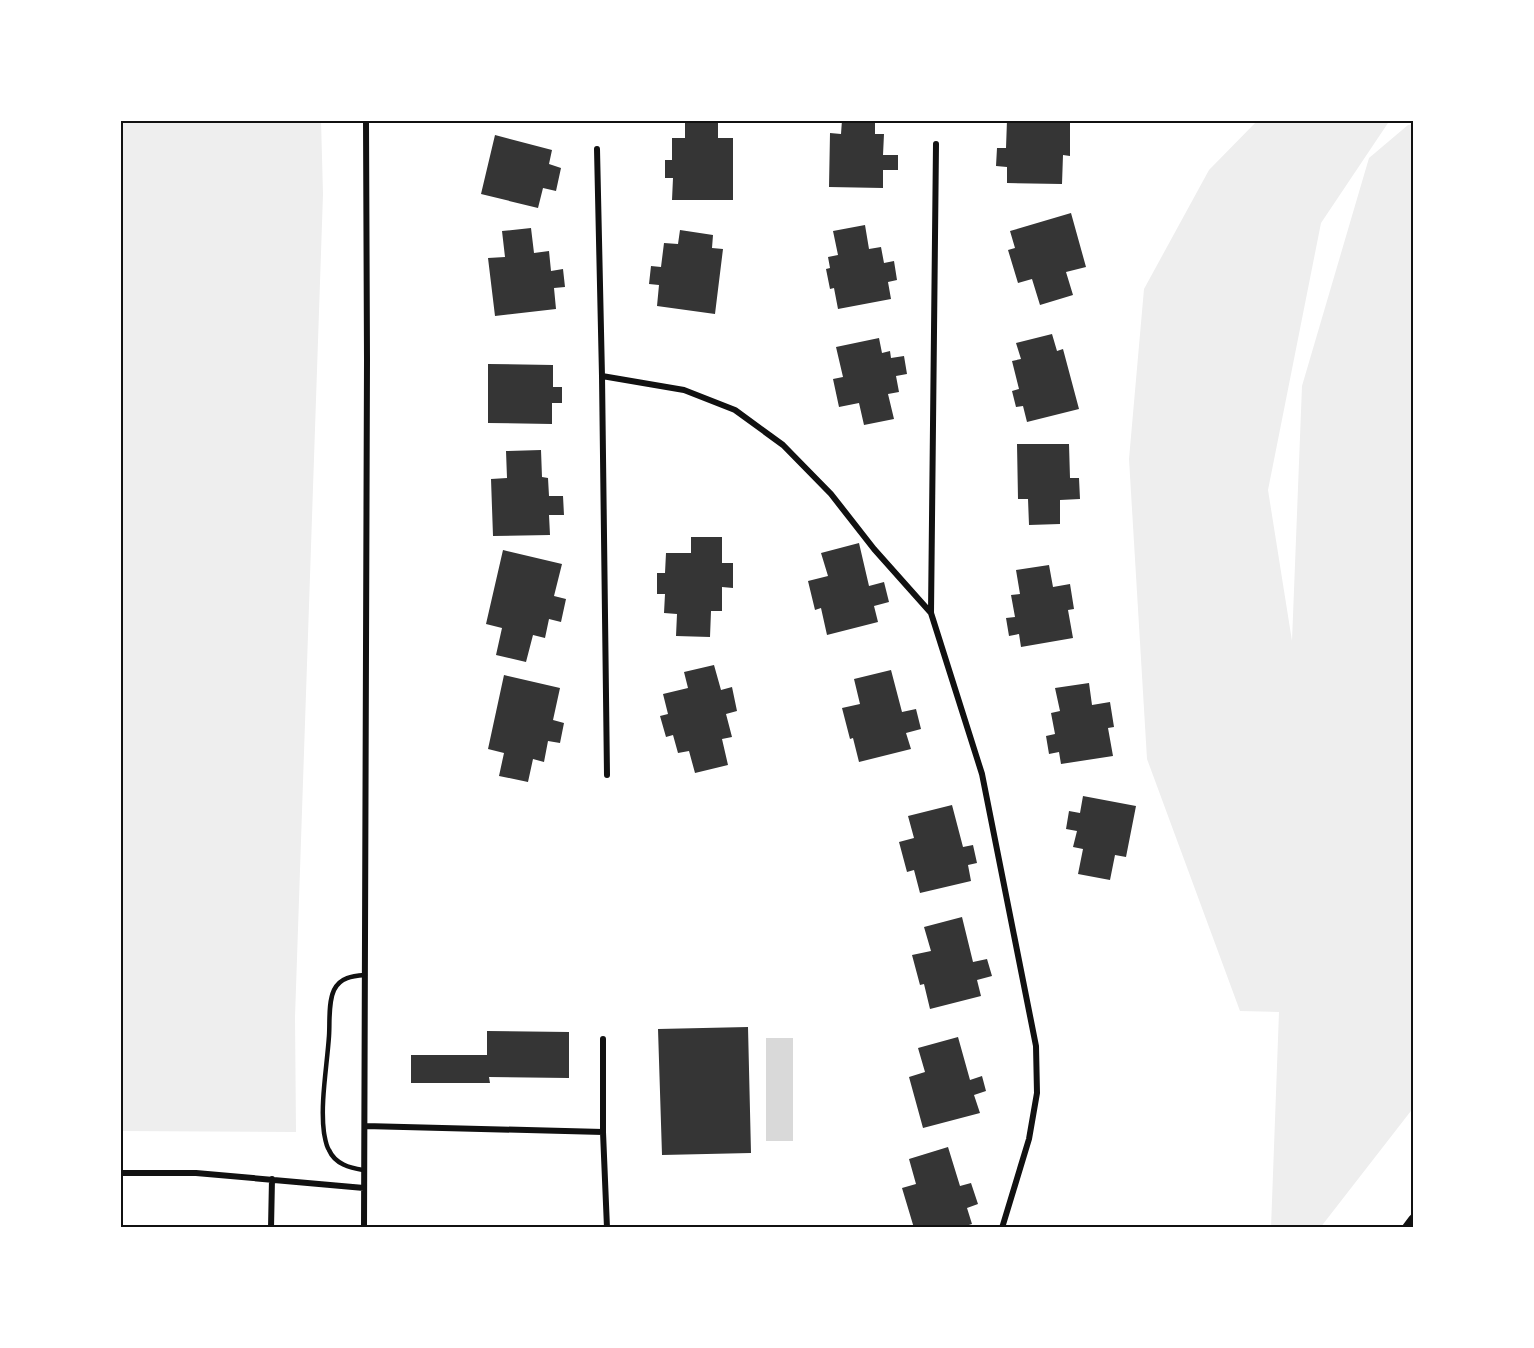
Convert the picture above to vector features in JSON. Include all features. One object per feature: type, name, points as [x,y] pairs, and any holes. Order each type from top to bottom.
[{"type":"main road","points":[[1408,1228],[1414,1220]]},
{"type":"street","points":[[364,1228],[366,120]]},
{"type":"street","points":[[936,144],[931,613],[982,774],[1036,1046],[1037,1093],[1029,1138],[1002,1228]]},
{"type":"street","points":[[597,149],[607,775]]},
{"type":"street","points":[[602,376],[684,390],[735,410],[783,446],[831,494],[874,549],[931,613]]},
{"type":"street","points":[[603,1039],[603,1132],[607,1228]]},
{"type":"street","points":[[365,1126],[603,1132]]},
{"type":"street","points":[[120,1173],[196,1173],[364,1188]]},
{"type":"street","points":[[271,1228],[272,1179]]},
{"type":"lane","points":[[363,1170],[343,1165],[334,1159],[324,1132],[324,1104],[334,990],[341,981],[348,977],[365,975]]},
{"type":"shaded area","points":[[120,120],[321,120],[323,194],[295,1017],[296,1132],[120,1131]]},
{"type":"shaded area","points":[[1258,120],[1390,120],[1321,223],[1268,490],[1292,641],[1302,386],[1369,158],[1408,125],[1414,124],[1414,1107],[1320,1228],[1271,1228],[1279,1012],[1240,1011],[1147,759],[1129,459],[1144,289],[1209,170]]},
{"type":"shaded area","points":[[766,1038],[793,1038],[793,1141],[766,1141]]},
{"type":"building","points":[[685,120],[718,120],[718,138],[733,138],[733,200],[672,200],[673,178],[665,178],[665,160],[672,160],[672,138],[685,138]]},
{"type":"building","points":[[842,120],[875,120],[875,134],[884,134],[883,155],[898,155],[898,170],[883,170],[883,188],[829,187],[830,133],[841,134]]},
{"type":"building","points":[[1007,120],[1070,120],[1070,156],[1063,155],[1062,184],[1007,183],[1007,167],[996,166],[997,148],[1006,148]]},
{"type":"building","points":[[495,135],[552,150],[549,164],[561,168],[556,191],[543,188],[538,208],[481,194]]},
{"type":"building","points":[[1071,213],[1086,267],[1066,272],[1073,295],[1040,305],[1032,279],[1018,283],[1008,250],[1015,248],[1010,231]]},
{"type":"building","points":[[865,225],[869,249],[881,247],[884,263],[894,261],[897,280],[888,282],[891,299],[838,309],[834,288],[830,289],[826,269],[830,268],[828,257],[838,255],[833,231]]},
{"type":"building","points":[[531,228],[534,253],[549,251],[551,271],[563,269],[565,287],[554,288],[556,309],[495,316],[488,258],[505,257],[502,231]]},
{"type":"building","points":[[680,230],[713,235],[712,248],[723,249],[715,314],[657,306],[659,285],[649,284],[651,266],[661,267],[664,243],[678,244]]},
{"type":"building","points":[[1052,334],[1057,351],[1063,349],[1079,409],[1027,422],[1023,406],[1016,407],[1012,391],[1019,389],[1012,361],[1021,359],[1016,343]]},
{"type":"building","points":[[879,338],[882,353],[890,351],[891,358],[904,356],[907,374],[896,376],[899,392],[888,394],[894,419],[864,425],[859,403],[839,407],[833,379],[843,377],[836,347]]},
{"type":"building","points":[[488,364],[553,365],[553,387],[562,387],[562,403],[552,403],[552,424],[488,423]]},
{"type":"building","points":[[1017,444],[1069,444],[1070,478],[1079,478],[1080,499],[1060,500],[1060,524],[1029,525],[1028,499],[1018,499]]},
{"type":"building","points":[[541,450],[542,477],[548,478],[549,496],[563,496],[564,515],[549,515],[550,535],[493,536],[491,479],[507,478],[506,451]]},
{"type":"building","points":[[691,537],[722,537],[722,563],[733,563],[733,588],[722,587],[722,611],[711,611],[710,637],[676,636],[677,614],[664,613],[665,594],[657,594],[657,573],[665,573],[666,553],[691,553]]},
{"type":"building","points":[[859,543],[869,586],[884,582],[889,602],[874,606],[878,622],[827,635],[821,608],[815,610],[808,581],[828,576],[821,553]]},
{"type":"building","points":[[503,550],[562,564],[554,596],[566,599],[561,622],[549,619],[545,638],[533,635],[526,662],[496,655],[502,628],[486,624]]},
{"type":"building","points":[[1049,565],[1053,587],[1070,584],[1074,609],[1068,610],[1073,638],[1021,647],[1019,634],[1009,636],[1006,618],[1015,617],[1011,595],[1020,594],[1016,570]]},
{"type":"building","points":[[714,665],[721,690],[732,687],[737,711],[726,714],[732,737],[722,739],[728,765],[695,773],[689,751],[678,753],[673,735],[666,737],[660,716],[668,714],[663,694],[688,688],[684,672]]},
{"type":"building","points":[[891,670],[902,712],[916,709],[921,729],[906,733],[911,749],[859,762],[842,708],[860,704],[854,679]]},
{"type":"building","points":[[504,675],[560,688],[553,720],[564,723],[560,743],[548,741],[544,762],[533,759],[528,782],[499,776],[504,753],[488,749]]},
{"type":"building","points":[[1089,683],[1092,705],[1110,702],[1114,727],[1108,728],[1113,756],[1061,764],[1059,752],[1049,754],[1046,736],[1055,734],[1051,713],[1060,711],[1055,688]]},
{"type":"building","points":[[1083,796],[1136,806],[1126,857],[1115,855],[1110,880],[1078,874],[1083,849],[1073,847],[1077,831],[1066,829],[1069,811],[1080,813]]},
{"type":"building","points":[[952,805],[963,847],[973,845],[977,863],[968,865],[971,881],[920,893],[914,870],[907,872],[899,842],[914,838],[908,816]]},
{"type":"building","points":[[962,917],[973,962],[987,959],[992,976],[977,980],[981,996],[930,1009],[924,984],[920,985],[912,955],[931,951],[924,927]]},
{"type":"building","points":[[748,1027],[751,1153],[662,1155],[658,1029]]},
{"type":"building","points":[[487,1031],[569,1032],[569,1078],[489,1077],[490,1083],[411,1083],[411,1055],[487,1055]]},
{"type":"building","points":[[958,1037],[970,1080],[982,1076],[986,1091],[974,1095],[980,1113],[923,1128],[909,1077],[925,1072],[918,1048]]},
{"type":"building","points":[[948,1147],[960,1186],[971,1183],[978,1204],[967,1208],[972,1224],[959,1228],[914,1228],[902,1188],[916,1184],[909,1159]]}]
